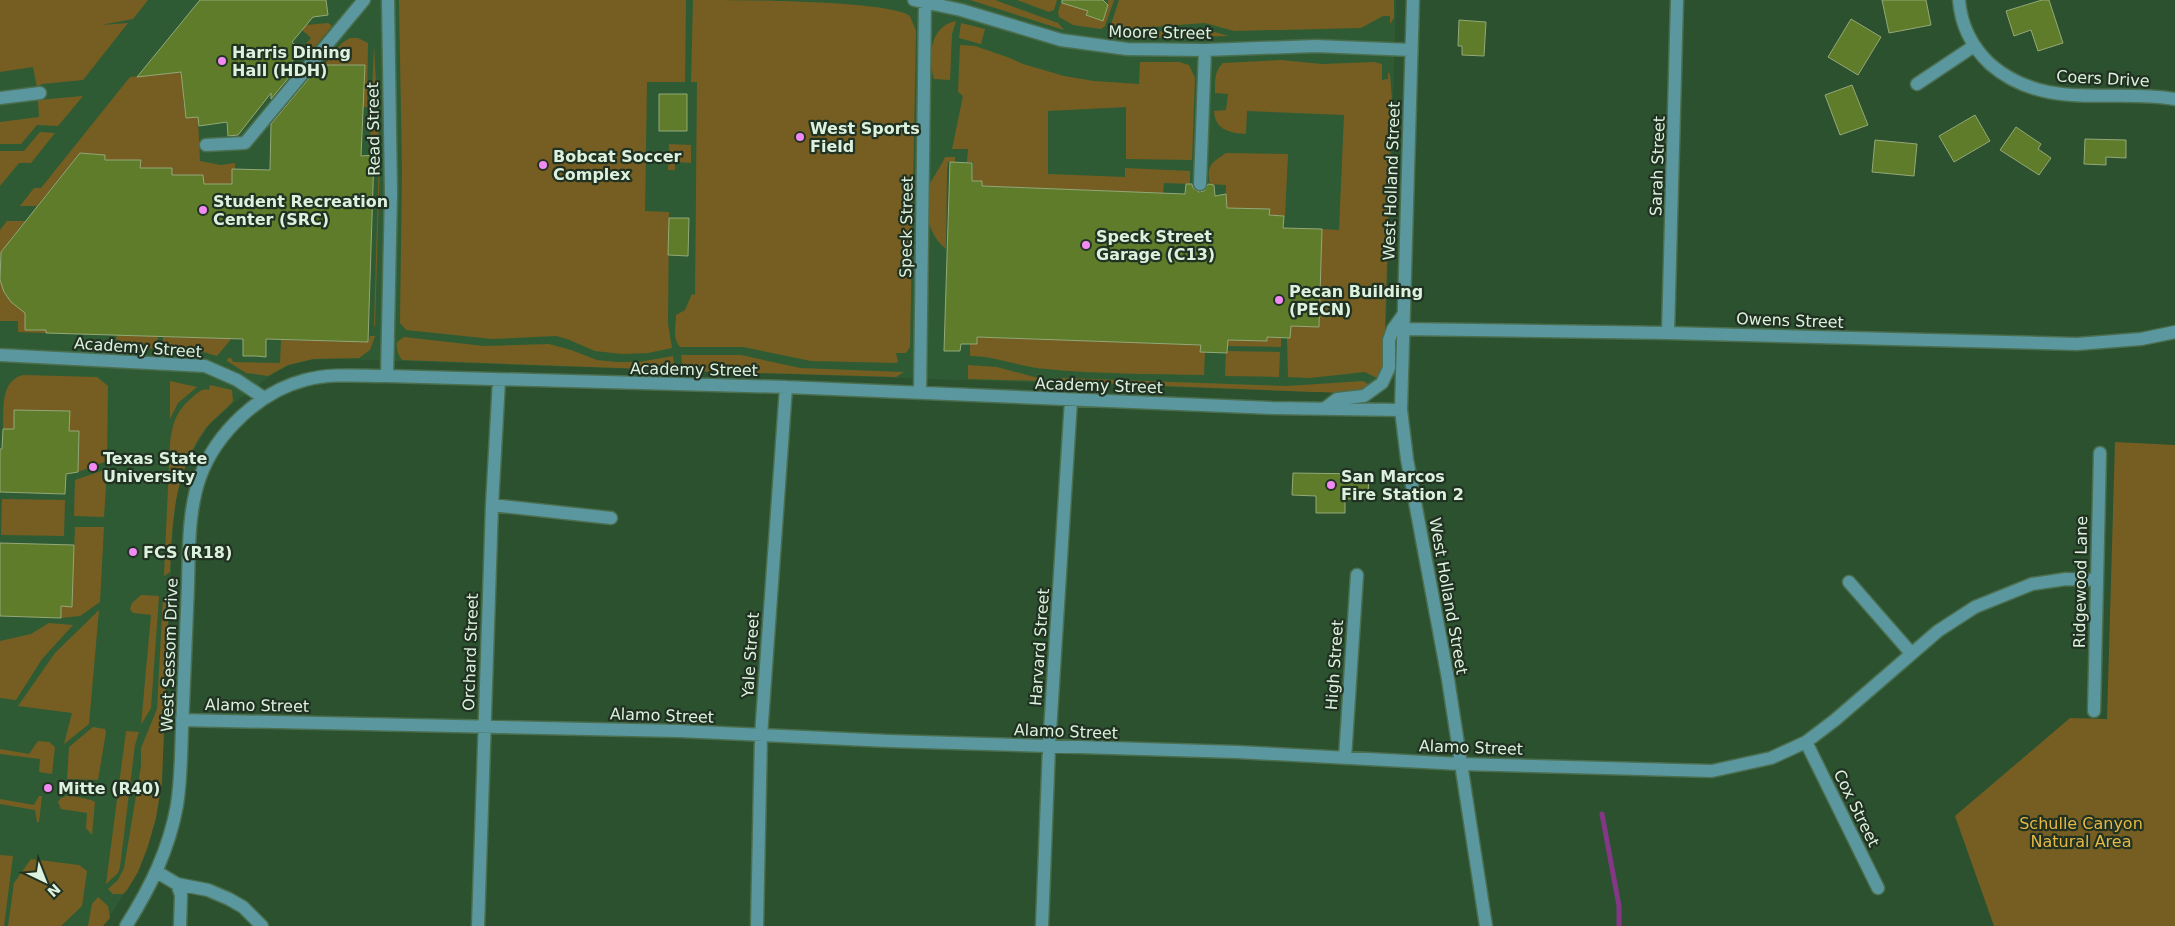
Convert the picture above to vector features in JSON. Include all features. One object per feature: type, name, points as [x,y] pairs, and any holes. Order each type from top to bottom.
[{"type":"street","points":[[206,145],[245,143],[364,0]]},
{"type":"street","name":"Read Street","points":[[387,376],[391,193],[388,0]]},
{"type":"street","name":"West Holland Street","points":[[1413,0],[1400,410],[1407,459],[1448,679],[1486,926]]},
{"type":"street","name":"Sarah Street","points":[[1668,333],[1677,0]]},
{"type":"street","name":"Coers Drive","points":[[1959,0],[1965,29],[1974,46],[1994,67],[2014,80],[2036,89],[2081,96],[2175,99]]},
{"type":"street","name":"Moore Street","points":[[920,1],[961,10],[1062,40],[1127,49],[1205,50],[1316,46],[1411,50]]},
{"type":"street","name":"Speck Street","points":[[920,1],[920,392]]},
{"type":"street","points":[[1917,84],[1974,46]]},
{"type":"street","points":[[1200,184],[1205,50]]},
{"type":"street","points":[[0,98],[40,93]]},
{"type":"street","points":[[1324,409],[1337,399],[1364,396],[1382,383],[1388,368],[1389,340],[1393,329],[1403,315]]},
{"type":"street","name":"Owens Street","points":[[1403,329],[1668,333],[2077,344],[2141,339],[2175,332]]},
{"type":"street","name":"Academy Street","points":[[0,356],[205,366],[237,380],[264,398],[289,385],[320,377],[387,376],[786,387],[1071,400],[1400,410]]},
{"type":"street","name":"Orchard Street","points":[[478,926],[483,727],[499,380]]},
{"type":"street","name":"Yale Street","points":[[757,926],[760,736],[786,387]]},
{"type":"street","name":"West Sessom Drive","points":[[126,926],[146,895],[157,872],[177,804],[189,550],[192,511],[197,489],[209,457],[222,438],[264,398]]},
{"type":"street","name":"Harvard Street","points":[[1042,926],[1049,747],[1071,400]]},
{"type":"street","name":"Ridgewood Lane","points":[[2094,711],[2100,453]]},
{"type":"street","points":[[492,506],[612,518]]},
{"type":"street","name":"High Street","points":[[1344,758],[1357,575]]},
{"type":"street","name":"Alamo Street","points":[[182,720],[578,730],[610,729],[1049,747],[1237,752],[1460,764],[1712,771],[1771,758],[1806,742],[1835,720],[1911,653],[1955,619],[1976,607],[2013,590],[2050,581],[2096,580]]},
{"type":"street","points":[[1849,582],[1911,653]]},
{"type":"street","name":"Cox Street","points":[[1806,742],[1878,888]]},
{"type":"street","points":[[157,872],[177,884],[208,890],[229,899],[244,907],[262,926]]},
{"type":"street","points":[[177,884],[180,896],[180,926]]},
{"type":"shaded area","name":"Texas State University","points":[[0,0],[1396,0],[1385,363],[1380,376],[1366,389],[1344,393],[339,359],[312,360],[290,365],[270,376],[235,402],[208,426],[188,460],[177,490],[173,529],[162,781],[156,818],[138,872],[103,926],[0,926]]},
{"type":"green space","points":[[0,0],[148,0],[133,19],[101,25],[128,23],[83,80],[42,84],[37,87],[33,67],[0,72]]},
{"type":"green space","points":[[399,0],[686,0],[685,82],[647,82],[645,211],[669,212],[668,324],[672,348],[648,353],[622,354],[595,351],[556,336],[492,339],[406,330],[400,323],[402,170]]},
{"type":"green space","name":"West Sports Field","points":[[693,0],[841,4],[896,11],[910,16],[916,31],[910,347],[906,353],[896,353],[898,362],[811,361],[743,347],[680,347],[676,340],[676,315],[685,310],[692,294],[695,295],[697,82],[691,82]]},
{"type":"green space","points":[[970,0],[995,0],[1058,23],[1064,30]]},
{"type":"green space","points":[[1017,0],[1057,0],[1054,10],[1049,12]]},
{"type":"green space","points":[[1062,0],[1077,0],[1075,7],[1088,11],[1086,15],[1103,21],[1108,0],[1114,0],[1105,26],[1101,29],[1073,25],[1059,17],[1058,12]]},
{"type":"green space","points":[[1119,0],[1394,0],[1394,18],[1390,24],[1390,16],[1383,16],[1361,28],[1234,31],[1205,23],[1111,30]]},
{"type":"green space","points":[[956,21],[952,34],[950,80],[934,79],[931,53],[936,36],[947,24]]},
{"type":"green space","points":[[328,23],[332,26],[309,54],[302,49],[311,38],[302,30],[306,25]]},
{"type":"green space","points":[[961,23],[985,29],[981,44],[959,38]]},
{"type":"green space","points":[[1204,29],[1229,36],[1142,38],[1142,35],[1146,32]]},
{"type":"green space","points":[[350,38],[358,38],[368,43],[367,107],[363,107],[365,66],[324,65],[342,43]]},
{"type":"green space","points":[[374,45],[380,161],[375,326],[379,155],[375,155],[375,145],[370,145]]},
{"type":"green space","points":[[960,45],[975,46],[1023,64],[1064,76],[1094,81],[1139,84],[1140,62],[1179,62],[1189,65],[1195,78],[1192,160],[1126,159],[1126,107],[1048,111],[1048,174],[1125,177],[1125,168],[1190,171],[1190,184],[1164,183],[1163,193],[982,186],[982,181],[972,181],[973,162],[967,162],[968,149],[952,149],[963,96],[958,92]]},
{"type":"green space","points":[[1281,60],[1322,64],[1374,62],[1382,64],[1382,80],[1388,79],[1388,72],[1390,75],[1392,99],[1384,362],[1377,378],[1365,372],[1310,378],[1288,377],[1287,338],[1290,338],[1286,326],[1319,326],[1322,229],[1339,230],[1344,115],[1247,111],[1246,134],[1234,133],[1224,129],[1217,122],[1214,111],[1226,110],[1228,94],[1215,93],[1217,73],[1223,63]]},
{"type":"green space","points":[[193,71],[196,96],[183,98],[186,118],[198,117],[200,161],[221,165],[235,163],[235,169],[232,169],[232,184],[204,184],[203,175],[172,175],[171,168],[140,168],[140,160],[105,160],[105,155],[80,153],[37,206],[20,206],[34,188],[41,188],[130,77]]},
{"type":"green space","points":[[83,96],[58,126],[37,125],[21,144],[0,144],[0,122],[39,117],[38,100]]},
{"type":"green space","points":[[40,132],[55,133],[31,163],[19,163],[0,186],[0,151],[24,151]]},
{"type":"green space","points":[[669,144],[691,145],[691,163],[675,162],[675,170],[668,170]]},
{"type":"green space","points":[[1226,153],[1288,154],[1285,216],[1269,215],[1270,209],[1240,247],[1237,340],[1266,341],[1267,337],[1281,338],[1281,347],[1227,346],[1221,319],[1226,185],[1210,184],[1209,173],[1213,162]]},
{"type":"green space","points":[[945,157],[955,157],[955,163],[948,162],[947,171],[946,249],[935,237],[931,229],[926,204],[929,185]]},
{"type":"green space","points":[[7,221],[25,221],[1,252],[0,256],[0,230]]},
{"type":"green space","points":[[0,280],[4,292],[32,319],[25,319],[25,330],[46,330],[46,333],[18,332],[18,321],[0,321]]},
{"type":"green space","points":[[117,335],[158,336],[157,349],[133,347],[116,339]]},
{"type":"green space","points":[[370,336],[375,336],[370,350],[359,358],[313,359],[288,365],[268,376],[246,373],[227,361],[228,358],[231,358],[233,362],[280,363],[281,340],[368,342]]},
{"type":"green space","points":[[163,337],[232,338],[217,356],[200,351],[162,349]]},
{"type":"green space","points":[[404,337],[484,346],[549,344],[597,360],[617,362],[639,362],[673,356],[675,370],[402,360],[398,352],[397,342]]},
{"type":"green space","points":[[977,337],[1201,345],[1201,352],[1205,352],[1204,375],[1105,373],[1036,368],[980,356],[970,356],[970,344],[977,344]]},
{"type":"green space","points":[[1226,351],[1280,352],[1279,377],[1225,376]]},
{"type":"green space","points":[[681,355],[741,355],[800,368],[904,372],[896,377],[689,371],[683,370]]},
{"type":"green space","points":[[968,365],[997,367],[1038,378],[1038,381],[968,379]]},
{"type":"green space","points":[[23,375],[97,377],[108,386],[107,461],[78,472],[79,431],[69,431],[70,411],[14,410],[14,429],[3,429],[7,389],[10,383]]},
{"type":"green space","points":[[1062,378],[1287,386],[1363,381],[1370,385],[1357,391],[1335,393],[1062,382]]},
{"type":"green space","points":[[170,381],[197,387],[178,403],[170,419]]},
{"type":"green space","points":[[210,385],[232,390],[233,401],[206,428],[195,444],[187,461],[181,479],[174,515],[170,572],[164,576],[170,443],[173,428],[177,416],[189,400],[200,391],[209,390]]},
{"type":"green space","name":"Schulle Canyon Natural Area","points":[[2115,442],[2175,445],[2175,926],[1994,926],[1955,816],[2070,718],[2107,719]]},
{"type":"green space","points":[[107,469],[104,517],[74,516],[75,480]]},
{"type":"green space","points":[[2,499],[65,500],[64,536],[1,535]]},
{"type":"green space","points":[[75,527],[104,527],[100,602],[80,616],[61,618],[61,606],[72,606]]},
{"type":"green space","points":[[141,595],[159,596],[151,708],[141,725],[151,615],[133,613],[130,609],[132,603]]},
{"type":"green space","points":[[163,596],[169,598],[162,781],[156,818],[138,872],[123,894],[113,894],[108,889],[118,880],[124,868],[141,766],[141,748],[157,709]]},
{"type":"green space","points":[[99,610],[89,724],[64,744],[72,713],[18,706],[55,653]]},
{"type":"green space","points":[[49,623],[73,625],[42,659],[16,700],[0,698],[0,641],[31,634]]},
{"type":"green space","points":[[93,727],[105,729],[106,732],[98,780],[67,779],[69,747]]},
{"type":"green space","points":[[126,731],[139,732],[135,745],[120,867],[118,873],[106,884]]},
{"type":"green space","points":[[38,741],[49,742],[55,747],[52,774],[39,772],[40,759],[0,754],[0,749],[29,754]]},
{"type":"green space","points":[[69,795],[95,802],[92,835],[86,828],[87,813],[61,809],[58,802],[61,798]]},
{"type":"green space","points":[[39,796],[42,796],[39,822],[37,822],[35,810],[0,804],[0,799],[34,805]]},
{"type":"green space","points":[[0,855],[13,856],[4,926],[0,926]]},
{"type":"green space","points":[[31,859],[79,865],[87,871],[82,906],[61,926],[8,926],[14,883]]},
{"type":"green space","points":[[98,897],[108,906],[110,918],[103,926],[88,926],[92,904]]},
{"type":"building","name":"Harris Dining Hall (HDH)","points":[[200,0],[326,0],[328,15],[313,17],[292,42],[301,50],[290,64],[300,64],[271,99],[271,93],[238,135],[228,136],[227,122],[199,126],[198,117],[186,118],[181,72],[137,77]]},
{"type":"building","points":[[1062,0],[1103,0],[1108,5],[1103,21],[1086,15],[1088,11],[1062,3]]},
{"type":"building","points":[[1882,0],[1926,0],[1931,25],[1889,33]]},
{"type":"building","points":[[2042,0],[2049,0],[2063,43],[2038,51],[2031,30],[2014,36],[2006,11]]},
{"type":"building","points":[[1851,19],[1881,37],[1858,75],[1828,57]]},
{"type":"building","points":[[1459,20],[1486,22],[1484,56],[1462,55],[1462,46],[1458,46]]},
{"type":"building","name":"Student Recreation Center (SRC)","points":[[320,65],[365,65],[361,156],[374,155],[368,342],[266,339],[266,357],[243,356],[243,339],[46,333],[46,330],[25,330],[25,313],[11,302],[4,292],[0,280],[1,252],[80,153],[105,155],[105,160],[141,160],[140,168],[172,168],[172,175],[203,175],[204,184],[232,184],[232,169],[270,170],[271,124]]},
{"type":"building","points":[[1852,85],[1868,125],[1840,135],[1825,95]]},
{"type":"building","points":[[659,94],[687,94],[687,131],[659,131]]},
{"type":"building","points":[[1975,115],[1990,141],[1954,162],[1939,136]]},
{"type":"building","points":[[2016,127],[2041,144],[2038,149],[2051,158],[2039,175],[2000,150]]},
{"type":"building","points":[[2085,139],[2126,140],[2126,158],[2106,157],[2106,165],[2084,164]]},
{"type":"building","points":[[1875,140],[1917,144],[1914,176],[1872,172]]},
{"type":"building","name":"Speck Street Garage (C13)","points":[[950,162],[972,163],[972,181],[982,181],[982,186],[1185,194],[1186,184],[1192,184],[1193,188],[1199,192],[1204,191],[1208,184],[1214,185],[1215,196],[1226,194],[1227,208],[1270,209],[1269,215],[1284,216],[1283,228],[1322,229],[1319,327],[1291,326],[1290,338],[1267,337],[1267,341],[1228,340],[1227,353],[1200,352],[1201,345],[977,337],[977,344],[961,344],[960,351],[944,351]]},
{"type":"building","points":[[669,218],[689,218],[688,256],[668,255]]},
{"type":"building","points":[[14,410],[70,411],[69,431],[79,431],[78,472],[66,474],[65,494],[0,492],[0,449],[2,449],[3,429],[14,429]]},
{"type":"building","name":"San Marcos Fire Station 2","points":[[1293,473],[1369,474],[1368,499],[1345,499],[1345,513],[1316,513],[1316,496],[1292,495]]},
{"type":"building","points":[[0,543],[74,545],[72,607],[61,606],[61,618],[0,616]]},
{"type":"waterway","points":[[1602,814],[1619,906],[1619,926]]},
{"type":"place","name":"Harris Dining Hall (HDH)","points":[[222,61]]},
{"type":"place","name":"West Sports Field","points":[[800,137]]},
{"type":"place","name":"Bobcat Soccer Complex","points":[[543,165]]},
{"type":"place","name":"Student Recreation Center (SRC)","points":[[203,210]]},
{"type":"place","name":"Speck Street Garage (C13)","points":[[1086,245]]},
{"type":"place","name":"Pecan Building (PECN)","points":[[1279,300]]},
{"type":"place","name":"Texas State University","points":[[93,467]]},
{"type":"place","name":"San Marcos Fire Station 2","points":[[1331,485]]},
{"type":"place","name":"FCS (R18)","points":[[133,552]]},
{"type":"place","name":"Mitte (R40)","points":[[48,788]]}]
